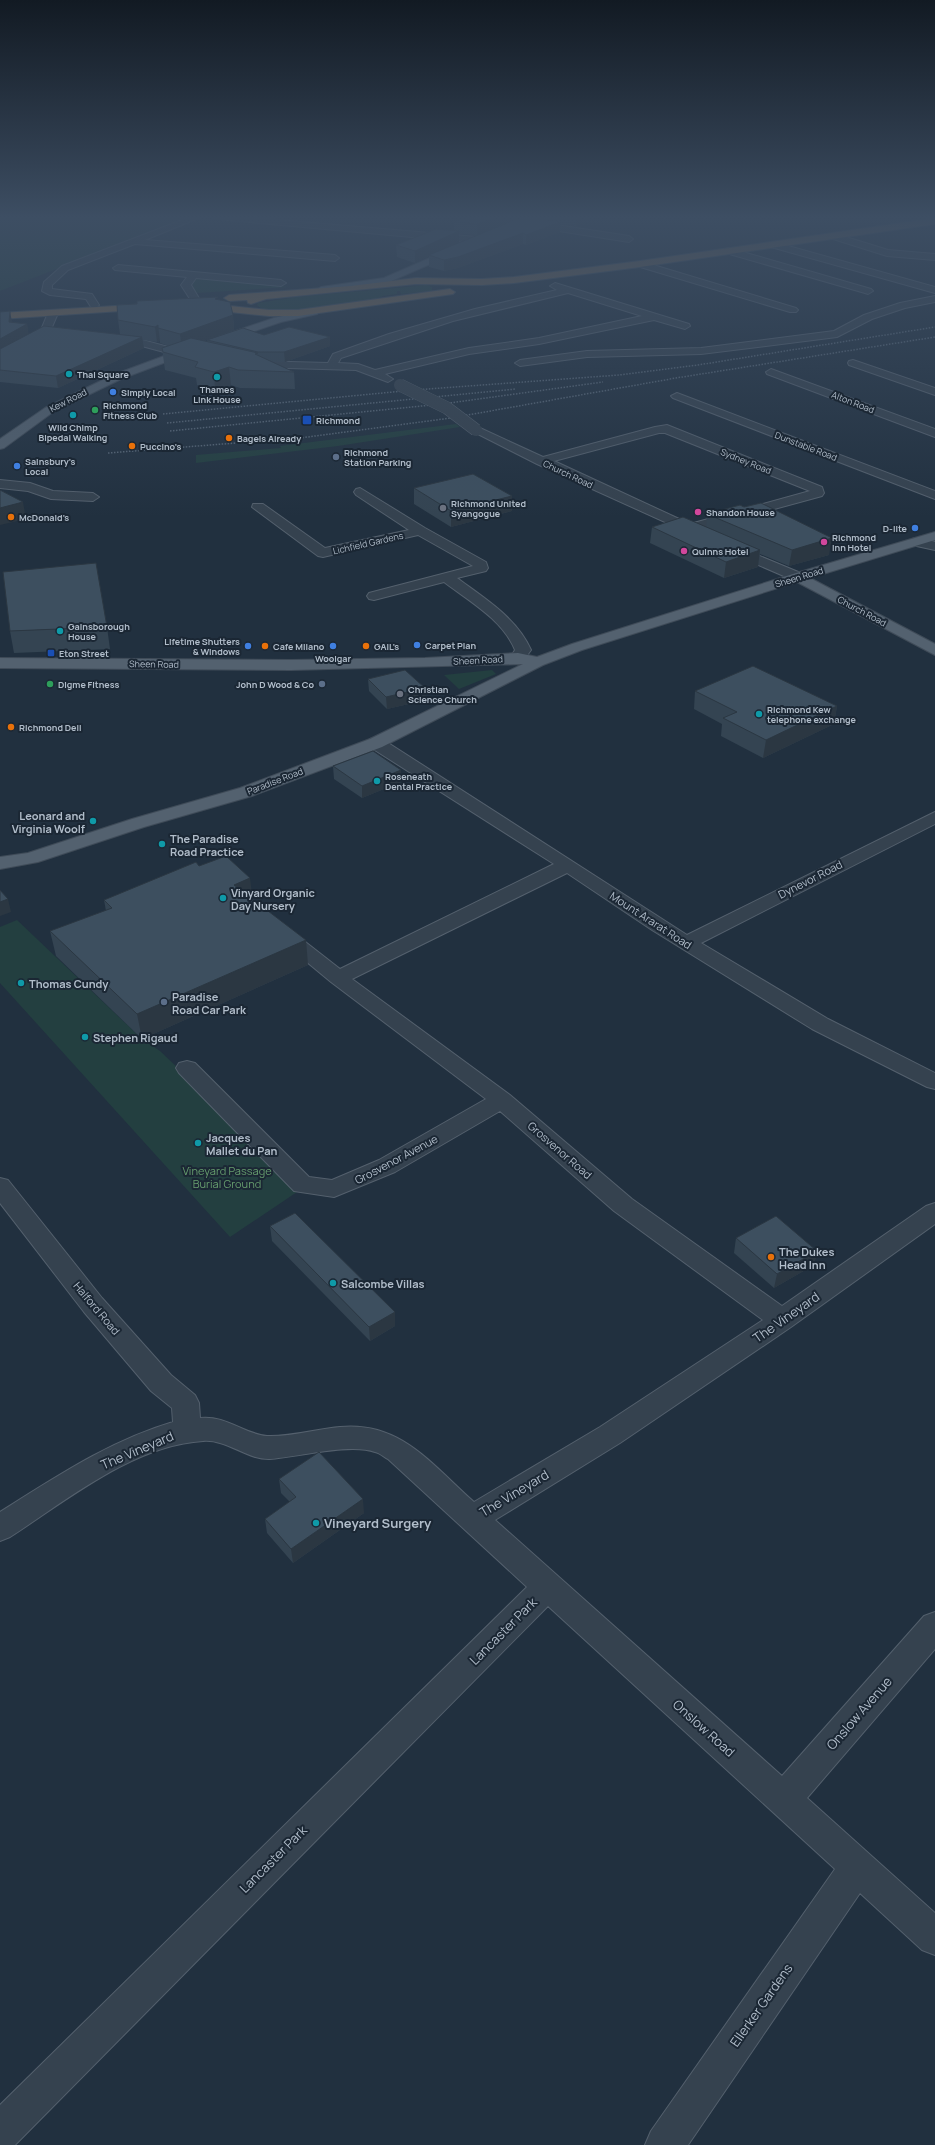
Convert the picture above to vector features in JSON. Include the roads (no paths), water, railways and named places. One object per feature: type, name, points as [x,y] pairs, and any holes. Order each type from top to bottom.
[{"type":"main road","points":[[248,317],[249,330]]},
{"type":"main road","points":[[205,347],[249,330],[291,317]]},
{"type":"main road","name":"Kew Road","points":[[3,442],[48,410],[117,377],[190,350]]},
{"type":"main road","name":"Sheen Road","points":[[0,663],[291,665],[425,663],[518,658],[538,662],[577,647],[798,577],[935,536]]},
{"type":"main road","name":"Church Road","points":[[798,577],[935,650]]},
{"type":"main road","name":"Paradise Road","points":[[0,863],[31,858],[138,823],[246,792],[376,743],[538,662]]},
{"type":"street","points":[[45,332],[51,317]]},
{"type":"street","points":[[334,361],[401,332],[454,317]]},
{"type":"street","points":[[654,317],[685,326]]},
{"type":"street","points":[[375,374],[469,351],[539,341],[654,317]]},
{"type":"street","points":[[520,363],[568,358],[587,354],[647,350],[701,351],[759,342],[837,334],[868,317]]},
{"type":"street","points":[[0,357],[45,332],[57,332]]},
{"type":"street","points":[[101,337],[139,342],[179,354]]},
{"type":"street","points":[[190,350],[205,347]]},
{"type":"street","name":"Church Road","points":[[238,362],[269,366],[334,361],[358,367],[400,385],[447,408],[476,430],[688,529],[798,577]]},
{"type":"street","points":[[853,364],[935,392]]},
{"type":"street","name":"Alton Road","points":[[771,372],[935,433]]},
{"type":"street","points":[[918,386],[935,382]]},
{"type":"street","name":"Dunstable Road","points":[[677,396],[935,495]]},
{"type":"street","name":"Sydney Road","points":[[541,461],[658,429],[667,430],[818,490],[818,494],[688,529]]},
{"type":"street","points":[[0,484],[30,487],[51,495],[93,497]]},
{"type":"street","name":"Lichfield Gardens","points":[[360,492],[420,531],[481,565],[481,568],[374,596]]},
{"type":"street","name":"Lichfield Gardens","points":[[258,507],[323,553],[420,531]]},
{"type":"street","points":[[917,542],[935,546]]},
{"type":"street","points":[[446,578],[493,612],[517,637],[521,642],[523,650],[518,658]]},
{"type":"street","name":"Mount Ararat Road","points":[[376,743],[568,865],[686,943],[820,1024],[935,1082]]},
{"type":"street","name":"Dynevor Road","points":[[686,943],[935,817]]},
{"type":"street","points":[[338,978],[568,865]]},
{"type":"street","name":"Grosvenor Road","points":[[266,920],[338,978],[502,1100],[623,1204],[782,1320]]},
{"type":"street","name":"Grosvenor Avenue","points":[[187,1068],[302,1185],[334,1189],[387,1166],[502,1100]]},
{"type":"street","name":"Halford Road","points":[[0,1186],[93,1305],[161,1383],[185,1403],[188,1430]]},
{"type":"street","name":"The Vineyard","points":[[0,1528],[83,1475],[116,1457],[160,1437],[188,1430],[207,1428],[265,1447],[296,1445],[346,1438],[377,1440],[398,1451],[473,1518],[610,1435],[782,1320],[935,1212]]},
{"type":"street","name":"Onslow Road","points":[[473,1518],[547,1587],[935,1937]]},
{"type":"street","name":"Lancaster Park","points":[[0,2132],[547,1587]]},
{"type":"street","name":"Onslow Avenue","points":[[783,1800],[935,1626]]},
{"type":"street","name":"Ellerker Gardens","points":[[665,2145],[858,1866]]},
{"type":"railway","points":[[163,414],[414,390],[619,375],[698,365],[935,327]]},
{"type":"railway","points":[[108,453],[300,438],[451,418],[676,378],[935,337]]},
{"type":"railway","points":[[170,431],[442,404],[603,382]]},
{"type":"railway","points":[[167,423],[516,389]]},
{"type":"place","name":"Thai Square","points":[[69,374]]},
{"type":"place","name":"Thames Link House","points":[[217,377]]},
{"type":"place","name":"Simply Local","points":[[113,392]]},
{"type":"place","name":"Richmond Fitness Club","points":[[95,410]]},
{"type":"place","name":"Wild Chimp Bipedal Walking","points":[[73,415]]},
{"type":"place","name":"Richmond","points":[[307,420]]},
{"type":"place","name":"Bagels Already","points":[[229,438]]},
{"type":"place","name":"Puccino's","points":[[132,446]]},
{"type":"place","name":"Richmond Station Parking","points":[[336,457]]},
{"type":"place","name":"Sainsbury's Local","points":[[17,466]]},
{"type":"place","name":"Richmond United Syangogue","points":[[443,508]]},
{"type":"place","name":"Shandon House","points":[[698,512]]},
{"type":"place","name":"McDonald's","points":[[11,517]]},
{"type":"place","name":"D-lite","points":[[915,528]]},
{"type":"place","name":"Richmond Inn Hotel","points":[[824,542]]},
{"type":"place","name":"Quinns Hotel","points":[[684,551]]},
{"type":"place","name":"Gainsborough House","points":[[60,631]]},
{"type":"place","name":"Carpet Plan","points":[[417,645]]},
{"type":"place","name":"Lifetime Shutters & Windows","points":[[248,646]]},
{"type":"place","name":"Cafe Milano","points":[[265,646]]},
{"type":"place","name":"Woolgar","points":[[333,646]]},
{"type":"place","name":"GAIL's","points":[[366,646]]},
{"type":"place","name":"Eton Street","points":[[51,653]]},
{"type":"place","name":"Digme Fitness","points":[[50,684]]},
{"type":"place","name":"John D Wood & Co","points":[[322,684]]},
{"type":"place","name":"Christian Science Church","points":[[400,694]]},
{"type":"place","name":"Richmond Kew telephone exchange","points":[[759,714]]},
{"type":"place","name":"Richmond Deli","points":[[11,727]]},
{"type":"place","name":"Roseneath Dental Practice","points":[[377,781]]},
{"type":"place","name":"Leonard and Virginia Woolf","points":[[93,821]]},
{"type":"place","name":"The Paradise Road Practice","points":[[162,844]]},
{"type":"place","name":"Vinyard Organic Day Nursery","points":[[223,898]]},
{"type":"place","name":"Thomas Cundy","points":[[21,983]]},
{"type":"place","name":"Paradise Road Car Park","points":[[164,1002]]},
{"type":"place","name":"Stephen Rigaud","points":[[85,1037]]},
{"type":"place","name":"Jacques Mallet du Pan","points":[[198,1143]]},
{"type":"place","name":"The Dukes Head Inn","points":[[771,1257]]},
{"type":"place","name":"Salcombe Villas","points":[[333,1283]]},
{"type":"place","name":"Vineyard Surgery","points":[[316,1523]]},
{"type":"park label","name":"Vineyard Passage Burial Ground","points":[[227,1176]]}]
